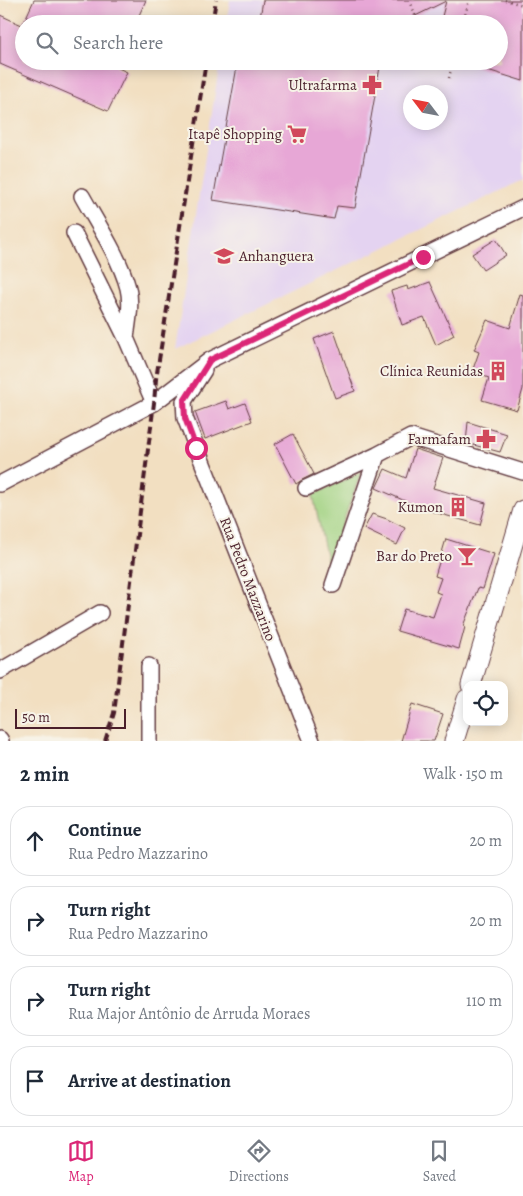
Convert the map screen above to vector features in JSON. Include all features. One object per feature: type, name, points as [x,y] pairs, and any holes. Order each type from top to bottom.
[{"type":"main road","points":[[472,681],[523,510]]},
{"type":"main road","points":[[454,741],[463,712]]},
{"type":"street","points":[[82,196],[117,259],[128,289],[129,308],[126,338]]},
{"type":"street","points":[[0,484],[154,403],[210,360],[523,208]]},
{"type":"street","points":[[74,233],[126,338],[154,403]]},
{"type":"street","name":"Rua Pedro Mazzarino","points":[[210,360],[184,401],[185,418],[312,741]]},
{"type":"street","name":"Rua Pedro Mazzarino","points":[[154,403],[170,401],[185,418]]},
{"type":"street","points":[[306,488],[411,437],[523,472]]},
{"type":"street","points":[[333,585],[377,455]]},
{"type":"street","points":[[0,671],[100,613]]},
{"type":"street","points":[[149,666],[149,741]]},
{"type":"path","points":[[410,0],[415,15]]},
{"type":"path","points":[[465,15],[469,0]]},
{"type":"path","points":[[505,0],[523,5]]},
{"type":"path","points":[[449,78],[451,70]]},
{"type":"shaded area","points":[[230,0],[523,0],[523,180],[175,349],[219,70],[508,70],[508,15],[228,15]]},
{"type":"green space","points":[[361,472],[328,564],[313,495]]},
{"type":"building","points":[[34,0],[146,0],[139,15],[27,15]]},
{"type":"building","points":[[263,0],[523,0],[523,81],[487,70],[508,70],[508,15],[442,15],[446,1],[417,15],[260,15]]},
{"type":"building","points":[[0,15],[15,22],[15,70],[123,70],[127,72],[108,111],[0,64]]},
{"type":"building","name":"Itapê Shopping","points":[[236,70],[379,70],[355,208],[337,206],[334,219],[213,200]]},
{"type":"building","points":[[496,239],[506,255],[483,270],[472,254]]},
{"type":"building","points":[[430,282],[454,335],[436,345],[424,317],[402,325],[391,291],[407,286],[408,290]]},
{"type":"building","points":[[520,294],[523,295],[523,389],[517,410],[482,400],[489,378],[472,372],[479,352],[474,350],[487,320],[510,328]]},
{"type":"building","points":[[334,331],[355,391],[335,398],[314,339]]},
{"type":"building","points":[[226,401],[229,409],[245,403],[252,421],[205,439],[195,412]]},
{"type":"building","name":"Farmafam","points":[[468,422],[507,434],[500,452],[466,443]]},
{"type":"building","points":[[293,434],[314,474],[296,484],[275,444]]},
{"type":"building","points":[[415,449],[443,458],[433,488],[486,503],[480,525],[423,509],[376,488],[385,469],[406,478]]},
{"type":"building","points":[[372,514],[405,528],[397,545],[364,529]]},
{"type":"building","points":[[446,539],[494,554],[483,589],[478,588],[463,626],[465,627],[459,649],[397,631],[404,609],[433,617],[441,594],[436,592],[441,578],[435,576]]},
{"type":"building","points":[[412,704],[443,714],[434,741],[401,741]]},
{"type":"railway","points":[[214,15],[216,0]]},
{"type":"railway","points":[[105,741],[114,713],[156,379],[205,70]]},
{"type":"place","name":"Ultrafarma","points":[[372,85]]},
{"type":"place","name":"Itapê Shopping","points":[[297,134]]},
{"type":"place","name":"Anhanguera","points":[[224,256]]},
{"type":"place","name":"Clínica Reunidas","points":[[498,371]]},
{"type":"place","name":"Farmafam","points":[[486,439]]},
{"type":"place","name":"Kumon","points":[[458,507]]},
{"type":"place","name":"Bar do Preto","points":[[467,556]]},
{"type":"route","points":[[196,448],[185,418],[184,401],[210,360],[423,257]]}]
